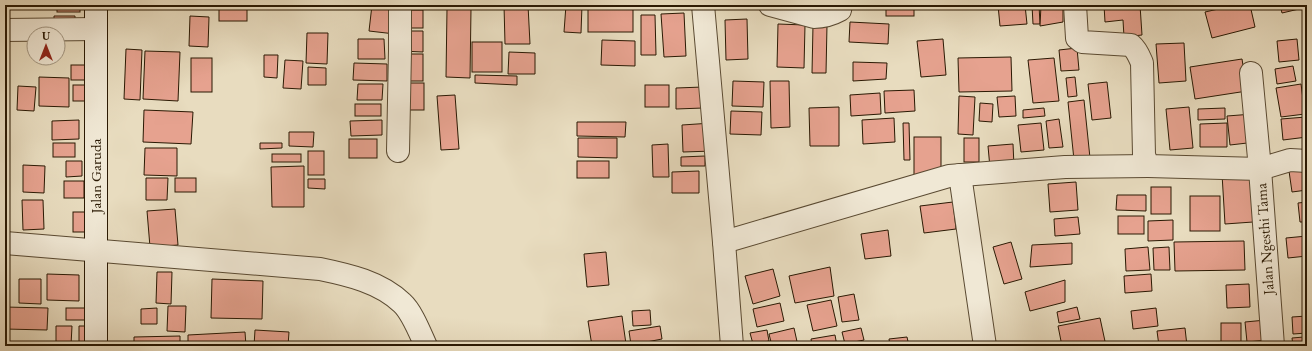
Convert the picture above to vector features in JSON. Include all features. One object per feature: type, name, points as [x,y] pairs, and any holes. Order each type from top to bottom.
[{"type":"street","name":"Jalan Garuda","points":[[96,5],[96,346]]},
{"type":"street","points":[[398,151],[400,5]]},
{"type":"street","points":[[703,5],[732,346]]},
{"type":"street","points":[[770,5],[814,17],[834,14],[840,10],[841,5]]},
{"type":"street","points":[[1074,5],[1077,38],[1082,42],[1131,46],[1136,49],[1142,63],[1144,155],[1148,166]]},
{"type":"street","points":[[5,30],[96,29]]},
{"type":"street","points":[[1251,73],[1260,169],[1290,160],[1307,161]]},
{"type":"street","name":"Jalan Ngesthi Tama","points":[[724,242],[949,176],[1065,167],[1148,166],[1260,169],[1273,346]]},
{"type":"street","points":[[960,175],[985,346]]},
{"type":"street","points":[[5,243],[320,269],[350,275],[381,287],[403,303],[426,346]]},
{"type":"building","points":[[57,5],[80,5],[80,12],[57,12]]},
{"type":"building","points":[[219,5],[247,5],[247,21],[219,21]]},
{"type":"building","points":[[339,5],[360,5],[360,9],[339,7]]},
{"type":"building","points":[[372,5],[398,5],[395,34],[369,31]]},
{"type":"building","points":[[504,5],[528,5],[530,44],[505,44]]},
{"type":"building","points":[[566,5],[582,5],[581,33],[564,32]]},
{"type":"building","points":[[588,5],[633,5],[633,32],[588,32]]},
{"type":"building","points":[[886,5],[914,5],[914,16],[886,16]]},
{"type":"building","points":[[998,5],[1025,5],[1027,24],[1000,26]]},
{"type":"building","points":[[1032,5],[1039,5],[1040,24],[1033,24]]},
{"type":"building","points":[[1041,5],[1063,5],[1063,22],[1040,26]]},
{"type":"building","points":[[1104,5],[1140,5],[1142,35],[1124,37],[1123,20],[1105,22]]},
{"type":"building","points":[[1236,5],[1250,5],[1255,27],[1212,38],[1205,12]]},
{"type":"building","points":[[1280,5],[1298,5],[1299,9],[1282,13]]},
{"type":"building","points":[[447,9],[471,9],[470,78],[446,77]]},
{"type":"building","points":[[405,10],[423,10],[423,28],[405,28]]},
{"type":"building","points":[[684,13],[686,56],[664,57],[661,14]]},
{"type":"building","points":[[641,15],[655,15],[656,55],[641,55]]},
{"type":"building","points":[[54,16],[75,16],[75,26],[54,25]]},
{"type":"building","points":[[190,16],[209,17],[208,47],[189,46]]},
{"type":"building","points":[[747,19],[748,59],[726,60],[725,20]]},
{"type":"building","points":[[850,22],[889,24],[888,44],[849,42]]},
{"type":"building","points":[[778,24],[805,25],[804,68],[777,67]]},
{"type":"building","points":[[813,25],[827,25],[826,73],[812,73]]},
{"type":"building","points":[[402,31],[423,31],[423,52],[401,51]]},
{"type":"building","points":[[307,33],[328,33],[327,64],[306,63]]},
{"type":"building","points":[[358,39],[384,39],[385,59],[358,59]]},
{"type":"building","points":[[943,39],[946,75],[921,77],[917,41]]},
{"type":"building","points":[[1297,39],[1299,60],[1279,62],[1277,41]]},
{"type":"building","points":[[602,40],[635,41],[635,66],[601,65]]},
{"type":"building","points":[[472,42],[502,42],[502,72],[472,72]]},
{"type":"building","points":[[1184,43],[1186,81],[1159,83],[1156,44]]},
{"type":"building","points":[[1077,48],[1079,70],[1061,71],[1059,50]]},
{"type":"building","points":[[126,49],[142,50],[140,100],[124,99]]},
{"type":"building","points":[[145,51],[180,52],[178,101],[143,99]]},
{"type":"building","points":[[509,52],[535,53],[535,74],[508,74]]},
{"type":"building","points":[[401,54],[423,54],[423,81],[401,81]]},
{"type":"building","points":[[264,55],[278,55],[277,78],[264,77]]},
{"type":"building","points":[[1011,57],[1012,91],[959,92],[958,58]]},
{"type":"building","points":[[191,58],[212,58],[212,92],[191,92]]},
{"type":"building","points":[[1054,58],[1059,101],[1033,103],[1028,60]]},
{"type":"building","points":[[1242,59],[1247,91],[1195,99],[1190,67]]},
{"type":"building","points":[[1305,59],[1307,59],[1307,104],[1306,104]]},
{"type":"building","points":[[285,60],[303,61],[301,89],[283,88]]},
{"type":"building","points":[[853,62],[887,63],[886,79],[853,81]]},
{"type":"building","points":[[354,63],[387,64],[387,81],[353,80]]},
{"type":"building","points":[[71,65],[89,65],[89,80],[71,80]]},
{"type":"building","points":[[1293,66],[1296,81],[1277,84],[1275,69]]},
{"type":"building","points":[[308,67],[326,68],[326,85],[308,85]]},
{"type":"building","points":[[475,75],[517,76],[517,85],[475,83]]},
{"type":"building","points":[[39,77],[69,78],[69,107],[39,106]]},
{"type":"building","points":[[1075,77],[1077,96],[1068,97],[1066,78]]},
{"type":"building","points":[[733,81],[764,82],[763,107],[732,106]]},
{"type":"building","points":[[770,81],[789,81],[790,127],[771,128]]},
{"type":"building","points":[[1107,82],[1111,118],[1092,120],[1088,84]]},
{"type":"building","points":[[402,83],[424,83],[424,110],[402,110]]},
{"type":"building","points":[[358,84],[383,84],[382,100],[357,100]]},
{"type":"building","points":[[1301,84],[1305,114],[1281,117],[1276,88]]},
{"type":"building","points":[[73,85],[89,85],[89,101],[73,101]]},
{"type":"building","points":[[645,85],[669,85],[669,107],[645,107]]},
{"type":"building","points":[[18,86],[36,87],[34,111],[17,110]]},
{"type":"building","points":[[703,87],[703,108],[676,109],[676,88]]},
{"type":"building","points":[[914,90],[915,111],[885,113],[884,91]]},
{"type":"building","points":[[880,93],[881,114],[851,116],[850,95]]},
{"type":"building","points":[[455,95],[459,149],[441,150],[437,96]]},
{"type":"building","points":[[959,96],[975,97],[973,135],[958,134]]},
{"type":"building","points":[[1015,96],[1016,116],[999,117],[997,97]]},
{"type":"building","points":[[1084,100],[1090,158],[1074,160],[1068,102]]},
{"type":"building","points":[[980,103],[993,104],[992,122],[979,121]]},
{"type":"building","points":[[355,104],[381,104],[381,116],[355,116]]},
{"type":"building","points":[[839,107],[839,146],[810,146],[809,108]]},
{"type":"building","points":[[1189,107],[1193,148],[1170,150],[1166,109]]},
{"type":"building","points":[[1044,108],[1045,116],[1023,118],[1023,110]]},
{"type":"building","points":[[1225,108],[1225,119],[1198,120],[1198,109]]},
{"type":"building","points":[[144,110],[193,112],[191,144],[143,142]]},
{"type":"building","points":[[731,111],[762,112],[761,135],[730,134]]},
{"type":"building","points":[[1253,114],[1256,142],[1230,145],[1227,116]]},
{"type":"building","points":[[1306,117],[1307,137],[1283,140],[1281,119]]},
{"type":"building","points":[[894,118],[895,142],[863,144],[862,120]]},
{"type":"building","points":[[1059,119],[1063,147],[1049,148],[1046,121]]},
{"type":"building","points":[[79,120],[79,139],[52,140],[52,121]]},
{"type":"building","points":[[382,120],[382,135],[351,136],[350,121]]},
{"type":"building","points":[[577,122],[626,122],[625,137],[577,136]]},
{"type":"building","points":[[712,123],[713,151],[683,152],[682,125]]},
{"type":"building","points":[[903,123],[909,123],[910,160],[904,160]]},
{"type":"building","points":[[1041,123],[1044,150],[1021,152],[1018,125]]},
{"type":"building","points":[[1227,123],[1227,147],[1200,147],[1200,124]]},
{"type":"building","points":[[289,132],[314,132],[313,147],[289,146]]},
{"type":"building","points":[[914,137],[941,137],[941,177],[914,177]]},
{"type":"building","points":[[578,138],[617,138],[617,158],[578,157]]},
{"type":"building","points":[[964,138],[979,138],[979,162],[964,162]]},
{"type":"building","points":[[349,139],[377,139],[377,158],[349,158]]},
{"type":"building","points":[[53,143],[75,143],[75,157],[53,157]]},
{"type":"building","points":[[260,143],[282,143],[282,148],[260,149]]},
{"type":"building","points":[[668,144],[669,177],[653,177],[652,145]]},
{"type":"building","points":[[1013,144],[1014,166],[990,168],[988,146]]},
{"type":"building","points":[[145,148],[177,148],[177,176],[144,175]]},
{"type":"building","points":[[308,151],[324,151],[324,175],[308,175]]},
{"type":"building","points":[[272,154],[301,154],[301,162],[272,162]]},
{"type":"building","points":[[705,156],[705,166],[681,166],[681,157]]},
{"type":"building","points":[[66,161],[82,161],[82,176],[66,177]]},
{"type":"building","points":[[577,161],[609,161],[609,178],[577,178]]},
{"type":"building","points":[[23,165],[45,166],[44,193],[23,192]]},
{"type":"building","points":[[304,166],[304,207],[272,207],[271,167]]},
{"type":"building","points":[[1307,168],[1307,190],[1292,192],[1289,171]]},
{"type":"building","points":[[699,171],[699,193],[672,193],[672,172]]},
{"type":"building","points":[[1250,172],[1253,222],[1225,224],[1222,174]]},
{"type":"building","points":[[146,178],[168,178],[167,200],[146,200]]},
{"type":"building","points":[[175,178],[196,178],[196,192],[175,192]]},
{"type":"building","points":[[308,179],[325,179],[325,189],[308,188]]},
{"type":"building","points":[[64,181],[84,181],[84,198],[64,198]]},
{"type":"building","points":[[1076,182],[1078,210],[1050,212],[1048,184]]},
{"type":"building","points":[[1151,187],[1171,187],[1171,214],[1151,214]]},
{"type":"building","points":[[1117,195],[1146,195],[1146,211],[1116,210]]},
{"type":"building","points":[[1190,196],[1220,196],[1220,231],[1190,231]]},
{"type":"building","points":[[22,200],[43,200],[44,229],[23,230]]},
{"type":"building","points":[[953,202],[956,229],[924,233],[920,206]]},
{"type":"building","points":[[1307,202],[1307,222],[1300,222],[1298,203]]},
{"type":"building","points":[[175,209],[178,245],[150,247],[147,211]]},
{"type":"building","points":[[73,212],[89,212],[89,232],[73,232]]},
{"type":"building","points":[[1118,216],[1144,216],[1144,234],[1118,234]]},
{"type":"building","points":[[1078,217],[1080,234],[1055,236],[1054,219]]},
{"type":"building","points":[[1173,220],[1173,240],[1148,241],[1148,221]]},
{"type":"building","points":[[888,230],[891,256],[865,259],[861,234]]},
{"type":"building","points":[[1307,236],[1307,256],[1288,258],[1286,238]]},
{"type":"building","points":[[1244,241],[1245,270],[1175,271],[1174,242]]},
{"type":"building","points":[[1011,242],[1022,279],[1004,284],[993,247]]},
{"type":"building","points":[[1072,243],[1072,264],[1030,267],[1032,245]]},
{"type":"building","points":[[1148,247],[1150,270],[1126,271],[1125,249]]},
{"type":"building","points":[[1169,247],[1170,270],[1154,270],[1153,248]]},
{"type":"building","points":[[606,252],[609,285],[587,287],[584,254]]},
{"type":"building","points":[[830,267],[834,296],[795,303],[789,276]]},
{"type":"building","points":[[773,269],[780,296],[753,304],[745,276]]},
{"type":"building","points":[[157,272],[172,272],[171,304],[156,303]]},
{"type":"building","points":[[47,274],[79,275],[79,301],[47,300]]},
{"type":"building","points":[[1151,274],[1152,291],[1125,293],[1124,276]]},
{"type":"building","points":[[19,279],[41,279],[41,304],[19,303]]},
{"type":"building","points":[[212,279],[263,281],[262,319],[211,318]]},
{"type":"building","points":[[1065,280],[1065,302],[1030,311],[1025,292]]},
{"type":"building","points":[[1249,284],[1250,307],[1227,308],[1226,285]]},
{"type":"building","points":[[854,294],[859,320],[842,322],[838,297]]},
{"type":"building","points":[[831,300],[837,326],[813,331],[807,305]]},
{"type":"building","points":[[780,303],[784,321],[757,327],[753,309]]},
{"type":"building","points":[[168,306],[186,306],[185,332],[167,331]]},
{"type":"building","points":[[5,307],[48,308],[47,330],[5,329]]},
{"type":"building","points":[[1077,307],[1080,319],[1059,323],[1057,312]]},
{"type":"building","points":[[66,308],[91,308],[91,320],[66,320]]},
{"type":"building","points":[[157,308],[157,324],[141,324],[141,309]]},
{"type":"building","points":[[1156,308],[1158,326],[1133,329],[1131,311]]},
{"type":"building","points":[[650,310],[651,325],[633,326],[632,311]]},
{"type":"building","points":[[622,316],[626,344],[592,346],[588,321]]},
{"type":"building","points":[[1307,316],[1307,333],[1293,334],[1292,317]]},
{"type":"building","points":[[1100,318],[1106,346],[1062,346],[1058,326]]},
{"type":"building","points":[[1266,320],[1268,340],[1247,342],[1245,322]]},
{"type":"building","points":[[1221,323],[1241,323],[1241,346],[1221,346]]},
{"type":"building","points":[[56,326],[72,326],[71,345],[56,344]]},
{"type":"building","points":[[79,326],[92,326],[93,343],[79,343]]},
{"type":"building","points":[[660,326],[662,339],[631,345],[629,331]]},
{"type":"building","points":[[794,328],[798,346],[772,346],[769,334]]},
{"type":"building","points":[[861,328],[864,340],[845,344],[842,332]]},
{"type":"building","points":[[1185,328],[1187,346],[1159,346],[1157,331]]},
{"type":"building","points":[[255,330],[289,332],[288,346],[254,346]]},
{"type":"building","points":[[767,330],[769,341],[753,344],[750,333]]},
{"type":"building","points":[[245,332],[246,346],[188,346],[188,335]]},
{"type":"building","points":[[835,335],[837,346],[812,346],[811,339]]},
{"type":"building","points":[[180,336],[180,346],[134,346],[134,337]]},
{"type":"building","points":[[907,337],[909,346],[890,346],[889,339]]},
{"type":"building","points":[[1304,337],[1305,346],[1293,346],[1292,338]]}]
